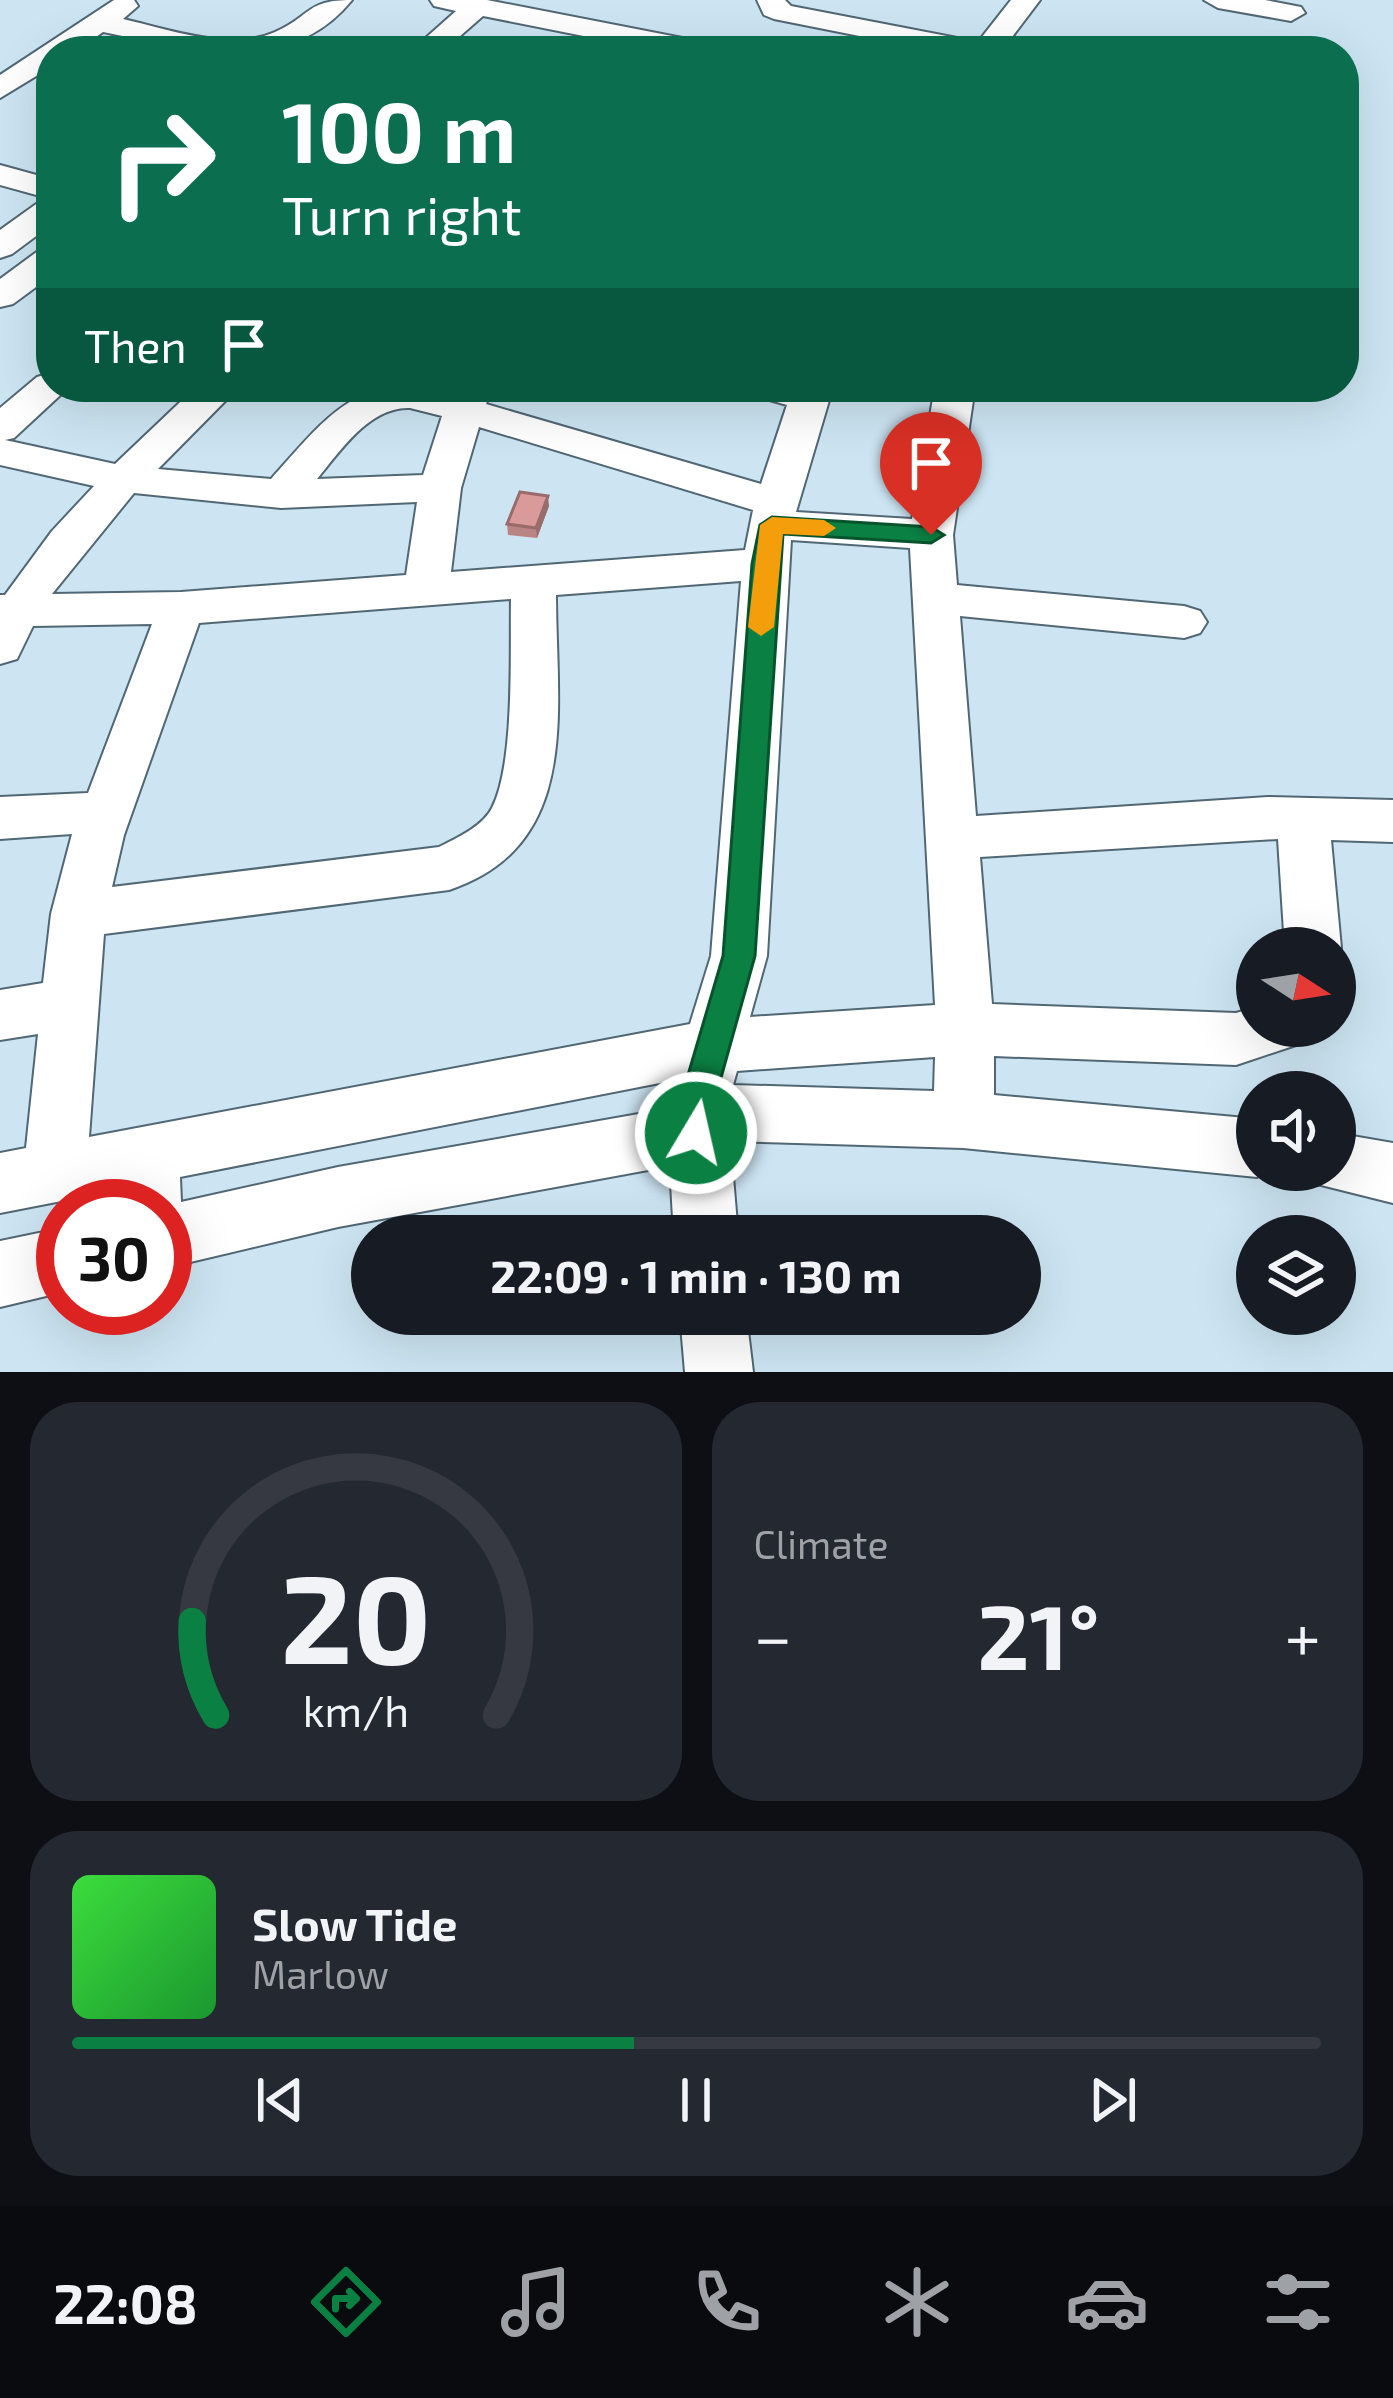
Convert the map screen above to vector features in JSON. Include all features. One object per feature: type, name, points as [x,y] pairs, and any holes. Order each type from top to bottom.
[{"type":"street","points":[[76,36],[133,0]]},
{"type":"street","points":[[287,36],[338,0]]},
{"type":"street","points":[[445,0],[477,7],[534,7],[645,36]]},
{"type":"street","points":[[771,0],[774,9],[784,13],[917,36]]},
{"type":"street","points":[[996,36],[1026,0]]},
{"type":"street","points":[[1218,0],[1291,13]]},
{"type":"street","points":[[443,36],[477,7]]},
{"type":"street","points":[[99,23],[172,36]]},
{"type":"street","points":[[0,89],[36,61]]},
{"type":"street","points":[[0,175],[36,185]]},
{"type":"street","points":[[0,247],[36,219]]},
{"type":"street","points":[[0,296],[36,270]]},
{"type":"street","points":[[0,429],[36,398]]},
{"type":"street","points":[[5,623],[122,479],[203,402]]},
{"type":"street","points":[[281,494],[372,402]]},
{"type":"street","points":[[427,588],[440,488],[468,402]]},
{"type":"street","points":[[478,402],[771,531]]},
{"type":"street","points":[[704,1215],[696,1123],[739,956],[771,531],[794,402]]},
{"type":"street","points":[[953,402],[931,535],[965,1029],[963,1120]]},
{"type":"street","points":[[0,452],[122,479],[281,494],[440,488]]},
{"type":"street","points":[[5,623],[534,579],[771,531],[931,535]]},
{"type":"street","points":[[78,914],[449,868],[478,850],[511,824],[526,788],[534,579]]},
{"type":"street","points":[[933,598],[1184,622]]},
{"type":"street","points":[[55,1171],[78,914],[106,812],[181,608]]},
{"type":"street","points":[[0,818],[106,812]]},
{"type":"street","points":[[952,838],[1303,818],[1393,820]]},
{"type":"street","points":[[1303,818],[1311,927]]},
{"type":"street","points":[[0,1015],[70,1004]]},
{"type":"street","points":[[192,1188],[332,1160],[713,1046],[965,1029],[1236,1039]]},
{"type":"street","points":[[192,1188],[332,1160],[696,1123],[963,1120],[1236,1146]]},
{"type":"street","points":[[1356,1166],[1393,1173]]},
{"type":"street","points":[[0,1183],[55,1171],[86,1179]]},
{"type":"street","points":[[0,1274],[36,1266]]},
{"type":"street","points":[[715,1335],[719,1372]]},
{"type":"building","points":[[520,492],[548,496],[536,528],[507,524]]},
{"type":"slow traffic","points":[[761,627],[772,525],[824,528]]},
{"type":"route","points":[[696,1133],[700,1092],[739,956],[765,564],[772,525],[931,535]]}]
